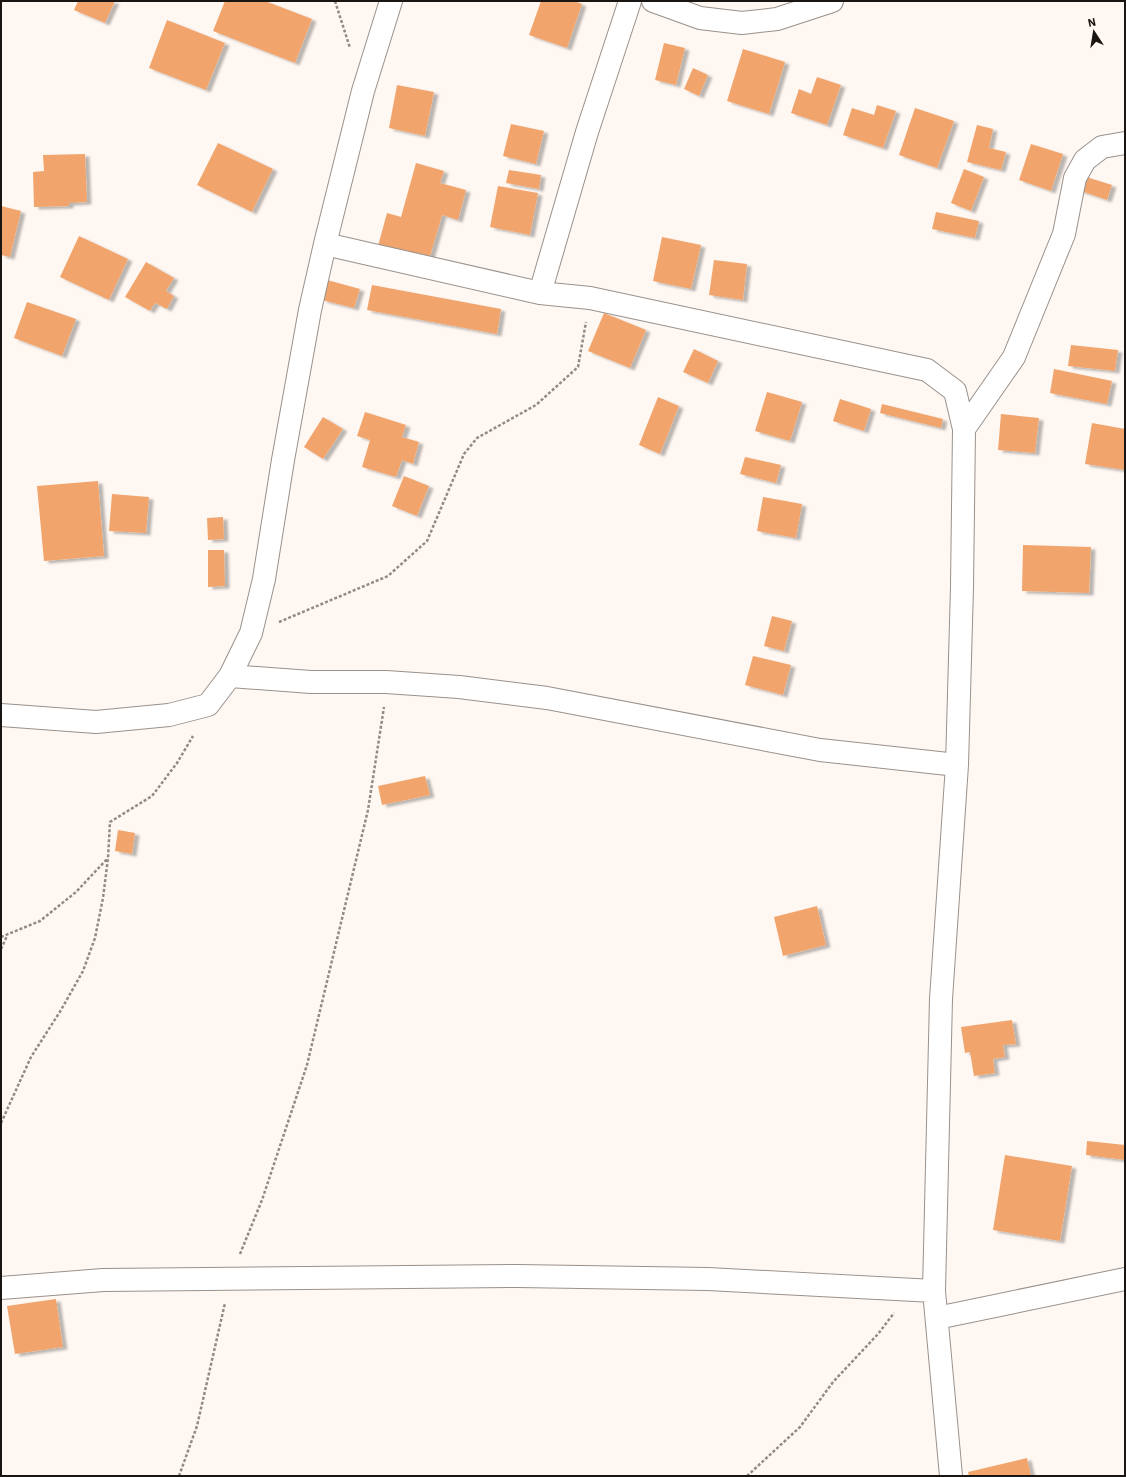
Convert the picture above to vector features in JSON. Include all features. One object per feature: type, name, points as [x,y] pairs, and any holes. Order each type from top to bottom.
[{"type":"street","points":[[1,715],[96,722],[169,716],[208,704],[230,676],[251,633],[264,579],[283,460],[309,317],[325,244],[363,91],[391,1]]},
{"type":"street","points":[[540,294],[587,132],[630,1]]},
{"type":"street","points":[[652,1],[700,18],[742,23],[776,19],[832,1]]},
{"type":"street","points":[[964,429],[1014,357],[1064,234],[1075,178],[1085,160],[1102,147],[1125,143]]},
{"type":"street","points":[[325,244],[540,294],[590,298],[927,370],[955,391],[964,429],[962,587],[957,765],[941,999],[934,1291],[951,1476]]},
{"type":"street","points":[[230,676],[311,682],[386,682],[459,687],[547,698],[820,750],[957,765]]},
{"type":"street","points":[[1,1288],[103,1280],[518,1276],[708,1279],[934,1291]]},
{"type":"street","points":[[937,1318],[1125,1279]]},
{"type":"path","points":[[251,633],[388,576],[427,541],[464,454],[477,438],[536,405],[578,367],[590,298]]},
{"type":"path","points":[[179,1476],[197,1426],[230,1278],[262,1200],[307,1064],[368,810],[383,713],[386,682]]},
{"type":"path","points":[[1,1122],[31,1056],[62,1010],[83,971],[95,938],[103,898],[108,858],[110,822],[152,796],[177,763],[199,725],[208,704]]},
{"type":"path","points":[[1,937],[40,921],[76,892],[108,858]]},
{"type":"path","points":[[1,948],[8,935]]},
{"type":"path","points":[[747,1476],[800,1427],[833,1382],[878,1334],[911,1290]]},
{"type":"building","points":[[78,1],[115,1],[105,23],[74,10]]},
{"type":"building","points":[[225,1],[265,1],[312,19],[295,63],[213,31]]},
{"type":"building","points":[[541,1],[574,1],[582,4],[567,48],[529,35]]},
{"type":"building","points":[[167,20],[225,43],[206,90],[149,68]]},
{"type":"building","points":[[664,43],[685,48],[676,85],[655,80]]},
{"type":"building","points":[[743,49],[785,62],[769,114],[727,101]]},
{"type":"building","points":[[693,68],[708,75],[699,96],[684,89]]},
{"type":"building","points":[[817,77],[841,85],[827,125],[791,113],[799,89],[811,94]]},
{"type":"building","points":[[397,85],[434,92],[425,136],[389,128]]},
{"type":"building","points":[[877,105],[896,111],[883,148],[843,135],[852,108],[874,115]]},
{"type":"building","points":[[915,108],[954,121],[937,168],[899,155]]},
{"type":"building","points":[[511,124],[544,131],[536,164],[503,156]]},
{"type":"building","points":[[977,125],[993,129],[989,148],[1006,152],[1001,170],[967,162]]},
{"type":"building","points":[[218,143],[273,169],[252,212],[197,185]]},
{"type":"building","points":[[1031,144],[1063,154],[1051,191],[1019,180]]},
{"type":"building","points":[[85,154],[87,202],[69,203],[69,206],[34,207],[33,172],[44,171],[43,155]]},
{"type":"building","points":[[416,163],[444,171],[440,183],[466,190],[458,220],[442,215],[429,260],[378,246],[387,213],[401,217]]},
{"type":"building","points":[[964,169],[984,177],[971,211],[951,203]]},
{"type":"building","points":[[509,170],[541,175],[539,189],[506,183]]},
{"type":"building","points":[[1083,176],[1112,185],[1107,200],[1078,190]]},
{"type":"building","points":[[498,186],[538,193],[530,235],[490,227]]},
{"type":"building","points":[[1,206],[21,211],[10,257],[1,255]]},
{"type":"building","points":[[936,212],[979,221],[975,238],[932,229]]},
{"type":"building","points":[[79,236],[128,259],[109,300],[60,277]]},
{"type":"building","points":[[662,237],[701,245],[691,289],[653,281]]},
{"type":"building","points":[[714,260],[747,264],[743,300],[709,295]]},
{"type":"building","points":[[146,262],[174,278],[166,291],[174,296],[167,309],[155,303],[150,311],[125,297]]},
{"type":"building","points":[[327,280],[360,289],[354,308],[322,300]]},
{"type":"building","points":[[372,285],[501,309],[497,334],[367,310]]},
{"type":"building","points":[[27,302],[76,319],[62,356],[14,338]]},
{"type":"building","points":[[604,313],[646,330],[630,368],[588,351]]},
{"type":"building","points":[[1071,345],[1118,350],[1115,371],[1068,366]]},
{"type":"building","points":[[694,349],[718,361],[708,383],[683,372]]},
{"type":"building","points":[[1054,369],[1112,381],[1107,404],[1050,393]]},
{"type":"building","points":[[767,392],[802,402],[790,441],[755,431]]},
{"type":"building","points":[[658,397],[679,406],[660,454],[639,445]]},
{"type":"building","points":[[840,399],[871,409],[864,431],[833,421]]},
{"type":"building","points":[[882,404],[943,419],[941,428],[880,413]]},
{"type":"building","points":[[365,412],[406,425],[402,437],[419,442],[413,464],[402,460],[396,477],[362,467],[370,440],[357,436]]},
{"type":"building","points":[[1001,414],[1039,418],[1035,453],[998,450]]},
{"type":"building","points":[[323,417],[343,429],[323,459],[304,447]]},
{"type":"building","points":[[1092,423],[1125,429],[1125,470],[1085,464]]},
{"type":"building","points":[[745,457],[781,465],[776,483],[740,474]]},
{"type":"building","points":[[404,476],[429,486],[417,516],[392,506]]},
{"type":"building","points":[[98,481],[104,556],[44,561],[37,486]]},
{"type":"building","points":[[112,494],[149,497],[146,533],[109,531]]},
{"type":"building","points":[[763,497],[802,504],[796,538],[757,531]]},
{"type":"building","points":[[223,517],[224,539],[208,540],[207,518]]},
{"type":"building","points":[[1023,545],[1091,547],[1089,593],[1022,591]]},
{"type":"building","points":[[208,550],[224,550],[225,586],[208,587]]},
{"type":"building","points":[[772,616],[792,621],[784,651],[764,646]]},
{"type":"building","points":[[753,656],[791,665],[783,695],[745,685]]},
{"type":"building","points":[[425,776],[430,795],[382,805],[378,786]]},
{"type":"building","points":[[118,830],[135,833],[132,854],[115,851]]},
{"type":"building","points":[[817,906],[826,945],[783,956],[774,917]]},
{"type":"building","points":[[1012,1020],[1016,1044],[1003,1045],[1005,1057],[993,1059],[995,1073],[974,1076],[970,1052],[965,1053],[961,1027]]},
{"type":"building","points":[[1087,1141],[1125,1145],[1125,1160],[1086,1155]]},
{"type":"building","points":[[1005,1155],[1072,1166],[1060,1241],[993,1230]]},
{"type":"building","points":[[56,1299],[63,1347],[15,1354],[7,1306]]},
{"type":"building","points":[[1027,1458],[1031,1476],[969,1476],[968,1472]]}]
